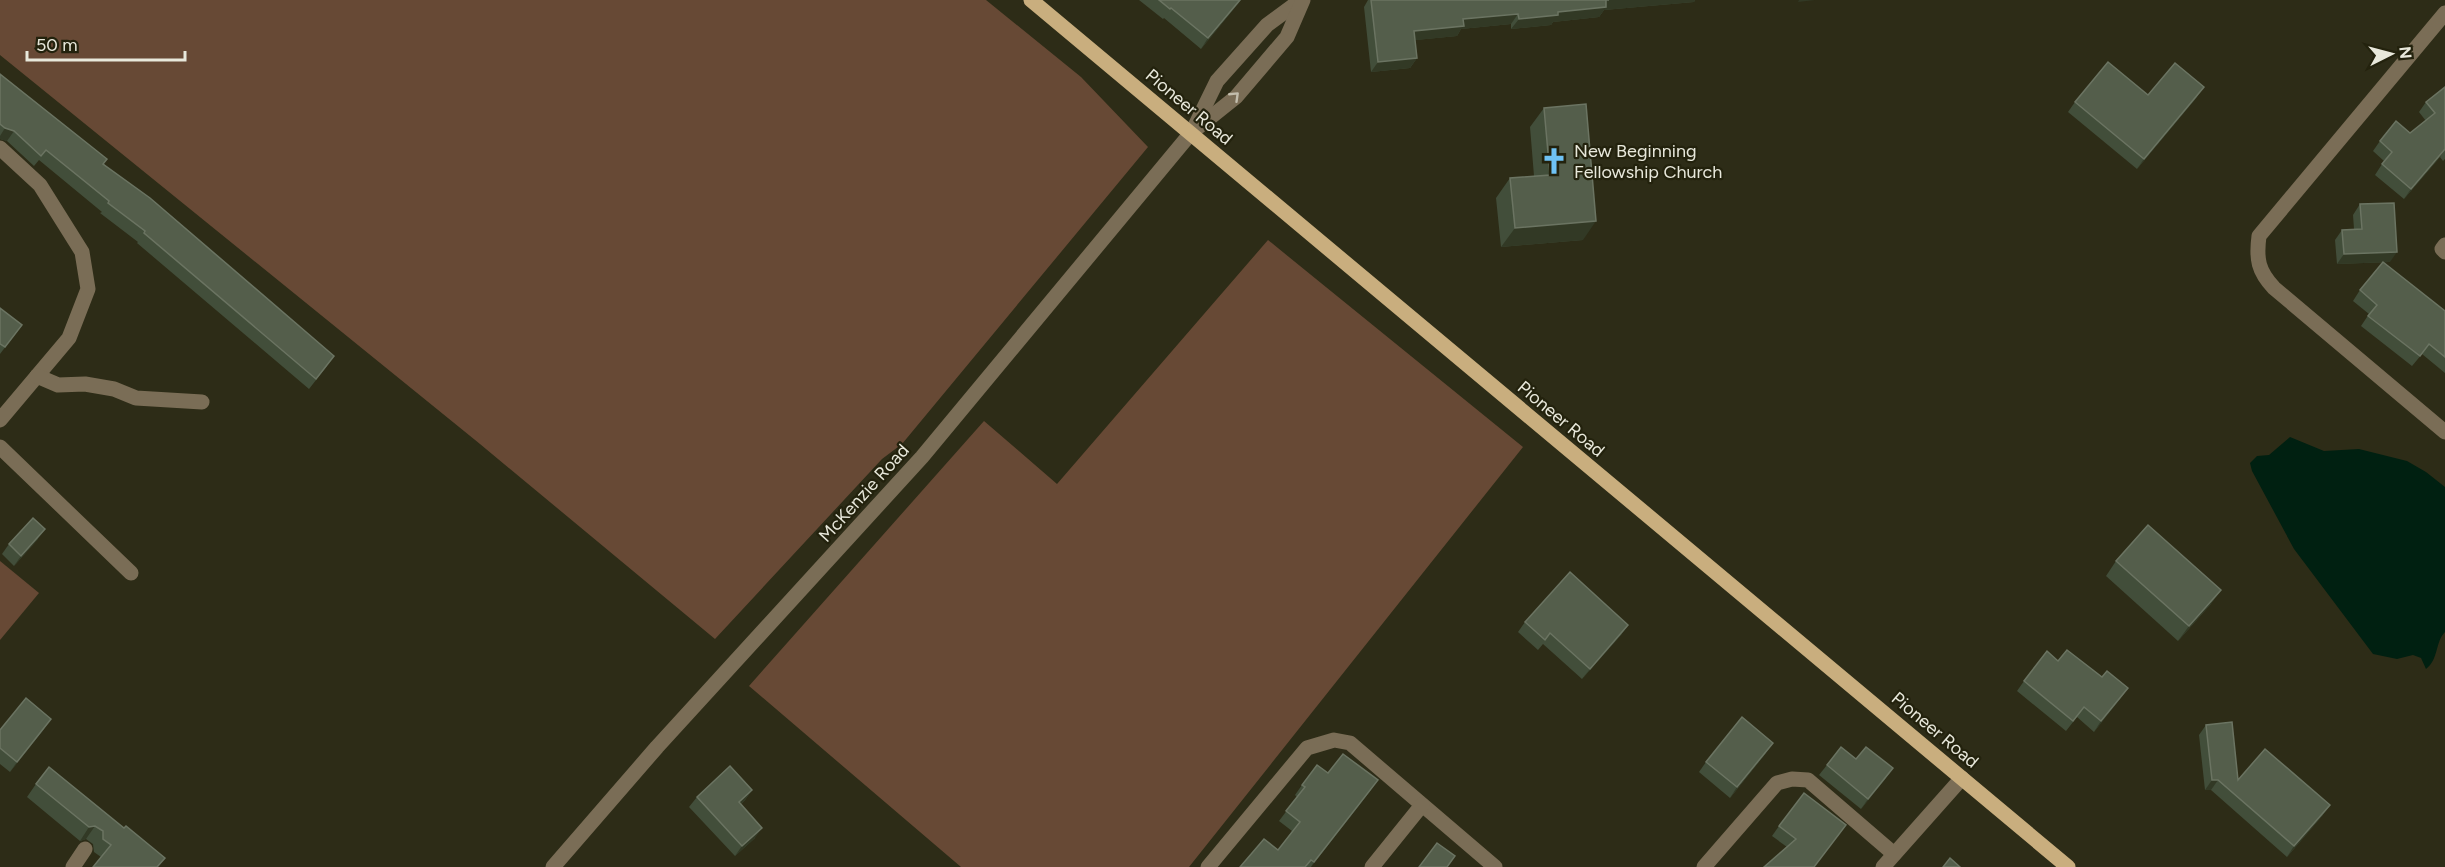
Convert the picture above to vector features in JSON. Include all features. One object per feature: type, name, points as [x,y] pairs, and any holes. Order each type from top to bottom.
[{"type":"main road","name":"Pioneer Road","points":[[1031,0],[2068,867]]},
{"type":"street","points":[[1191,134],[1217,81],[1266,25],[1302,0]]},
{"type":"street","points":[[1191,134],[1236,97],[1287,37],[1302,0]]},
{"type":"street","points":[[2445,13],[2259,236],[2257,257],[2265,278],[2274,288],[2445,432]]},
{"type":"street","name":"McKenzie Road","points":[[553,867],[657,747],[922,457],[1191,134]]},
{"type":"street","points":[[0,148],[40,185],[82,252],[88,289],[69,338],[0,420]]},
{"type":"street","points":[[37,376],[58,385],[85,384],[114,389],[136,398],[202,402]]},
{"type":"street","points":[[0,447],[130,573]]},
{"type":"street","points":[[1208,867],[1307,748],[1334,740],[1350,742],[1495,867]]},
{"type":"street","points":[[1704,867],[1777,783],[1792,778],[1808,780],[1894,854]]},
{"type":"street","points":[[1883,867],[1962,778]]},
{"type":"street","points":[[1372,867],[1422,805]]},
{"type":"street","points":[[73,867],[85,849]]},
{"type":"shaded area","points":[[0,0],[986,0],[1081,77],[1148,147],[902,444],[882,459],[715,639],[480,444],[0,55]]},
{"type":"shaded area","points":[[1268,240],[1523,447],[1189,867],[961,867],[749,686],[984,421],[1057,484]]},
{"type":"shaded area","points":[[2290,437],[2324,451],[2359,449],[2407,461],[2445,487],[2445,632],[2433,660],[2426,669],[2421,658],[2413,655],[2397,659],[2373,654],[2294,549],[2252,471],[2250,463],[2257,456],[2269,455]]},
{"type":"shaded area","points":[[0,561],[39,593],[0,640]]},
{"type":"building","points":[[1159,0],[1240,0],[1208,38]]},
{"type":"building","points":[[1371,0],[1606,0],[1606,7],[1519,19],[1518,14],[1463,19],[1464,26],[1414,31],[1417,58],[1378,62]]},
{"type":"building","points":[[2108,62],[2148,95],[2175,63],[2204,87],[2144,159],[2075,102]]},
{"type":"building","points":[[0,74],[107,159],[103,164],[150,198],[334,356],[316,379],[144,233],[145,231],[46,150],[41,156],[14,131],[0,124]]},
{"type":"building","points":[[2445,87],[2445,149],[2411,189],[2382,164],[2392,152],[2380,141],[2396,121],[2410,133],[2435,113],[2426,102]]},
{"type":"building","name":"New Beginning Fellowship Church","points":[[1586,104],[1596,221],[1515,228],[1510,178],[1550,175],[1544,108]]},
{"type":"building","points":[[2394,203],[2397,252],[2344,254],[2342,230],[2362,229],[2360,204]]},
{"type":"building","points":[[2383,262],[2445,311],[2445,357],[2429,344],[2420,356],[2368,316],[2377,305],[2360,290]]},
{"type":"building","points":[[0,308],[22,325],[5,347],[0,344]]},
{"type":"building","points":[[33,518],[45,529],[21,556],[9,544]]},
{"type":"building","points":[[2148,525],[2221,590],[2189,626],[2116,561]]},
{"type":"building","points":[[1570,572],[1628,625],[1590,669],[1550,633],[1545,640],[1525,622]]},
{"type":"building","points":[[2067,650],[2102,677],[2107,671],[2128,688],[2101,721],[2084,707],[2073,721],[2024,681],[2047,651],[2058,661]]},
{"type":"building","points":[[26,698],[51,719],[17,762],[0,748],[0,730]]},
{"type":"building","points":[[1742,717],[1773,743],[1737,787],[1706,762]]},
{"type":"building","points":[[2232,722],[2238,780],[2265,749],[2330,805],[2294,846],[2218,780],[2212,780],[2206,725]]},
{"type":"building","points":[[1841,747],[1856,759],[1866,747],[1893,768],[1868,799],[1827,765]]},
{"type":"building","points":[[1343,754],[1378,780],[1314,862],[1311,860],[1305,867],[1240,867],[1264,839],[1278,850],[1300,822],[1286,811],[1305,787],[1302,785],[1317,765],[1328,773]]},
{"type":"building","points":[[730,766],[752,790],[739,802],[762,828],[742,846],[697,797]]},
{"type":"building","points":[[49,767],[165,858],[157,867],[93,867],[111,845],[103,839],[103,831],[95,826],[89,827],[36,784]]},
{"type":"building","points":[[1804,793],[1846,825],[1814,867],[1764,867],[1796,839],[1779,826]]},
{"type":"building","points":[[1437,843],[1455,856],[1447,867],[1419,867]]},
{"type":"building","points":[[1950,858],[1960,867],[1943,867]]},
{"type":"place","name":"New Beginning Fellowship Church","points":[[1554,161]]}]
